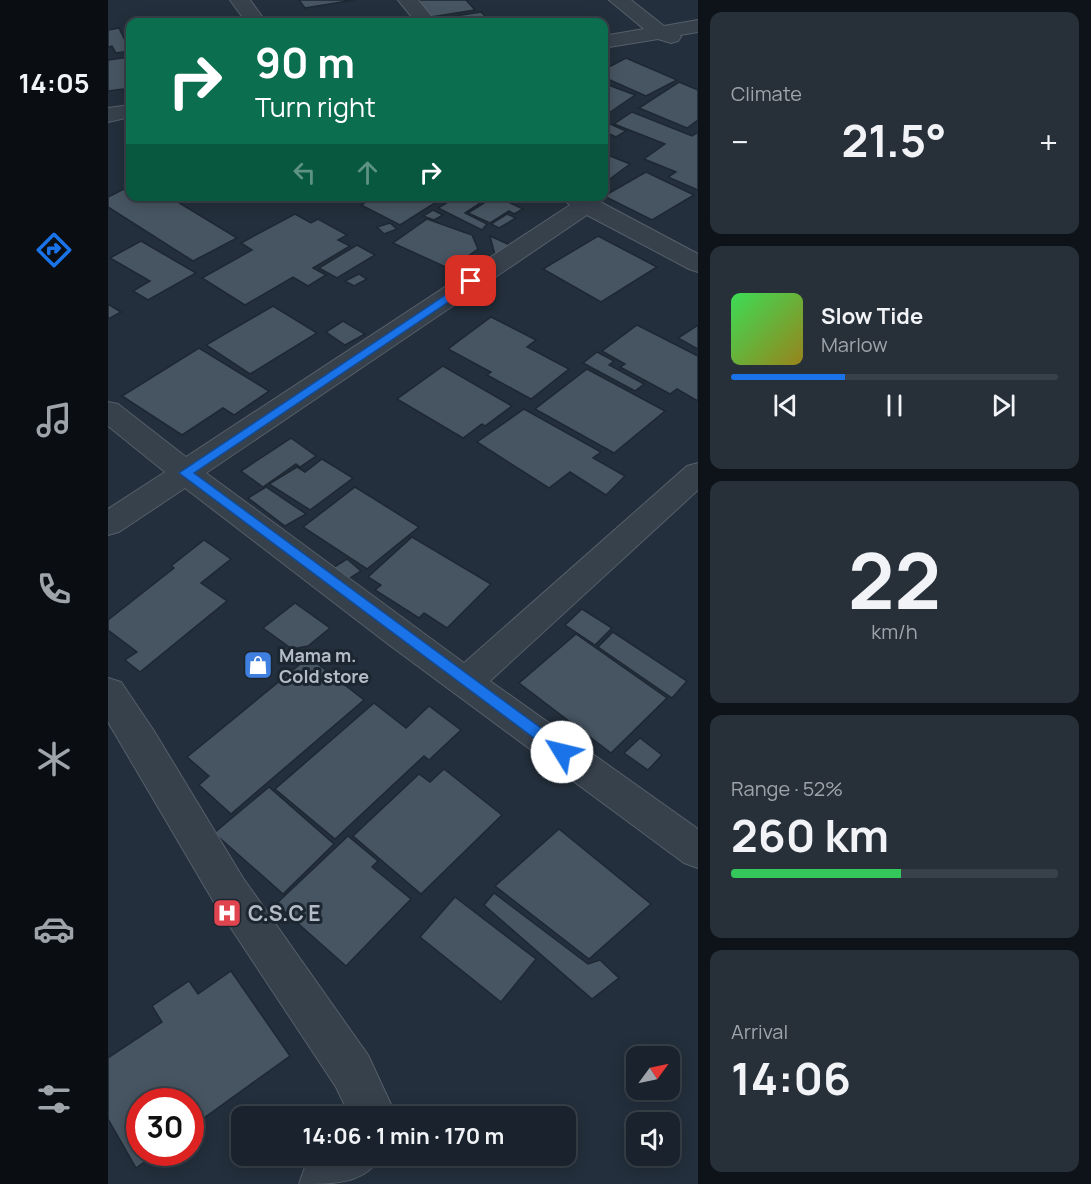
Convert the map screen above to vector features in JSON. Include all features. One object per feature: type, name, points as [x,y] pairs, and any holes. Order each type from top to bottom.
[{"type":"street","points":[[240,0],[253,18]]},
{"type":"street","points":[[408,0],[423,18]]},
{"type":"street","points":[[620,0],[660,32],[698,47]]},
{"type":"street","points":[[608,41],[698,26]]},
{"type":"street","points":[[108,116],[126,112]]},
{"type":"street","points":[[108,524],[578,201],[698,264]]},
{"type":"street","points":[[108,411],[185,473],[698,851]]},
{"type":"street","points":[[466,682],[698,473]]},
{"type":"street","points":[[108,692],[141,742],[229,891],[352,1071],[369,1106]]},
{"type":"street","points":[[322,1184],[345,1166]]},
{"type":"building","points":[[299,0],[354,0],[305,8]]},
{"type":"building","points":[[417,0],[466,0],[475,10],[431,17]]},
{"type":"building","points":[[481,12],[487,18],[443,18]]},
{"type":"building","points":[[119,28],[126,43],[126,52],[116,53],[112,46],[108,47],[108,30]]},
{"type":"building","points":[[126,58],[126,94],[123,89],[108,91],[108,60]]},
{"type":"building","points":[[626,58],[677,80],[646,96],[608,79],[608,67]]},
{"type":"building","points":[[679,82],[698,90],[698,120],[687,128],[639,108]]},
{"type":"building","points":[[608,85],[635,95],[608,114]]},
{"type":"building","points":[[632,112],[692,136],[698,132],[698,190],[668,177],[676,172],[644,159],[665,144],[614,124]]},
{"type":"building","points":[[608,125],[626,131],[616,137],[608,133]]},
{"type":"building","points":[[608,155],[630,164],[608,180]]},
{"type":"building","points":[[646,172],[694,195],[652,220],[608,198],[608,194]]},
{"type":"building","points":[[126,188],[126,201],[176,201],[237,238],[193,261],[108,207],[108,197]]},
{"type":"building","points":[[368,201],[438,201],[400,225],[361,205]]},
{"type":"building","points":[[450,201],[483,201],[465,213],[487,224],[482,230],[438,208]]},
{"type":"building","points":[[487,201],[506,201],[523,209],[514,214],[509,211],[490,223],[468,213]]},
{"type":"building","points":[[433,210],[443,215],[434,220],[423,216]]},
{"type":"building","points":[[295,214],[311,223],[318,219],[347,235],[338,240],[350,246],[313,268],[326,275],[308,286],[293,277],[245,305],[202,278],[252,250],[241,243]]},
{"type":"building","points":[[507,214],[516,218],[499,228],[491,224]]},
{"type":"building","points":[[427,219],[472,235],[478,249],[450,269],[393,243]]},
{"type":"building","points":[[390,223],[397,229],[384,234],[377,227]]},
{"type":"building","points":[[490,236],[510,245],[495,255]]},
{"type":"building","points":[[598,236],[657,267],[601,302],[543,269]]},
{"type":"building","points":[[141,241],[196,273],[148,300],[133,291],[150,281],[110,258]]},
{"type":"building","points":[[357,245],[375,255],[337,278],[319,268]]},
{"type":"building","points":[[359,274],[367,279],[354,286],[345,281]]},
{"type":"building","points":[[108,304],[121,312],[108,319]]},
{"type":"building","points":[[273,306],[317,333],[250,374],[206,345]]},
{"type":"building","points":[[491,317],[536,340],[527,347],[569,369],[531,399],[487,375],[491,372],[448,349]]},
{"type":"building","points":[[343,321],[365,334],[345,345],[326,332]]},
{"type":"building","points":[[637,325],[698,356],[698,401],[677,389],[670,394],[620,367],[625,364],[602,351]]},
{"type":"building","points":[[698,325],[698,349],[678,338]]},
{"type":"building","points":[[199,348],[269,391],[234,415],[223,408],[182,435],[122,396]]},
{"type":"building","points":[[597,352],[614,361],[609,365],[644,384],[635,391],[583,363]]},
{"type":"building","points":[[443,366],[512,406],[485,426],[482,424],[463,438],[397,399]]},
{"type":"building","points":[[587,369],[665,411],[614,453],[535,409]]},
{"type":"building","points":[[524,409],[601,452],[593,458],[625,476],[606,495],[570,472],[549,488],[477,442]]},
{"type":"building","points":[[291,438],[316,456],[300,467],[296,464],[263,487],[241,471]]},
{"type":"building","points":[[322,459],[353,478],[310,510],[269,484],[297,467],[305,472]]},
{"type":"building","points":[[266,487],[306,514],[285,526],[248,498]]},
{"type":"building","points":[[355,487],[419,527],[367,569],[303,527]]},
{"type":"building","points":[[412,537],[491,584],[447,628],[424,613],[419,618],[375,590],[381,585],[368,577]]},
{"type":"building","points":[[204,540],[231,559],[201,583],[227,601],[140,672],[125,660],[137,652],[108,630],[108,620],[174,568],[171,566]]},
{"type":"building","points":[[347,559],[361,571],[338,586],[323,574]]},
{"type":"building","points":[[295,603],[330,628],[308,646],[292,649],[263,628]]},
{"type":"building","points":[[582,609],[612,628],[595,645],[565,625]]},
{"type":"building","points":[[613,632],[687,681],[672,698],[598,647]]},
{"type":"building","points":[[576,634],[667,698],[611,753],[519,683]]},
{"type":"building","points":[[309,657],[364,700],[231,814],[199,785],[209,776],[187,757]]},
{"type":"building","points":[[374,703],[406,728],[429,706],[461,730],[429,760],[424,756],[335,839],[275,789]]},
{"type":"building","points":[[640,738],[662,755],[648,770],[624,753]]},
{"type":"building","points":[[444,769],[502,815],[421,894],[353,836],[419,774],[430,782]]},
{"type":"building","points":[[269,787],[334,844],[283,894],[214,833]]},
{"type":"building","points":[[559,829],[651,904],[589,959],[495,886]]},
{"type":"building","points":[[348,836],[378,861],[372,867],[411,899],[346,966],[276,904]]},
{"type":"building","points":[[494,893],[588,964],[600,960],[619,978],[592,999],[484,905]]},
{"type":"building","points":[[455,897],[536,959],[501,1002],[420,937]]},
{"type":"building","points":[[231,971],[290,1056],[204,1118],[204,1088],[126,1088],[126,1150],[108,1119],[108,1058],[162,1022],[152,1006],[189,981],[198,994]]},
{"type":"place","name":"Mama m. Cold store","points":[[258,665]]},
{"type":"place","name":"C.S.C E","points":[[227,913]]},
{"type":"route","points":[[471,281],[185,473],[562,752]]}]
